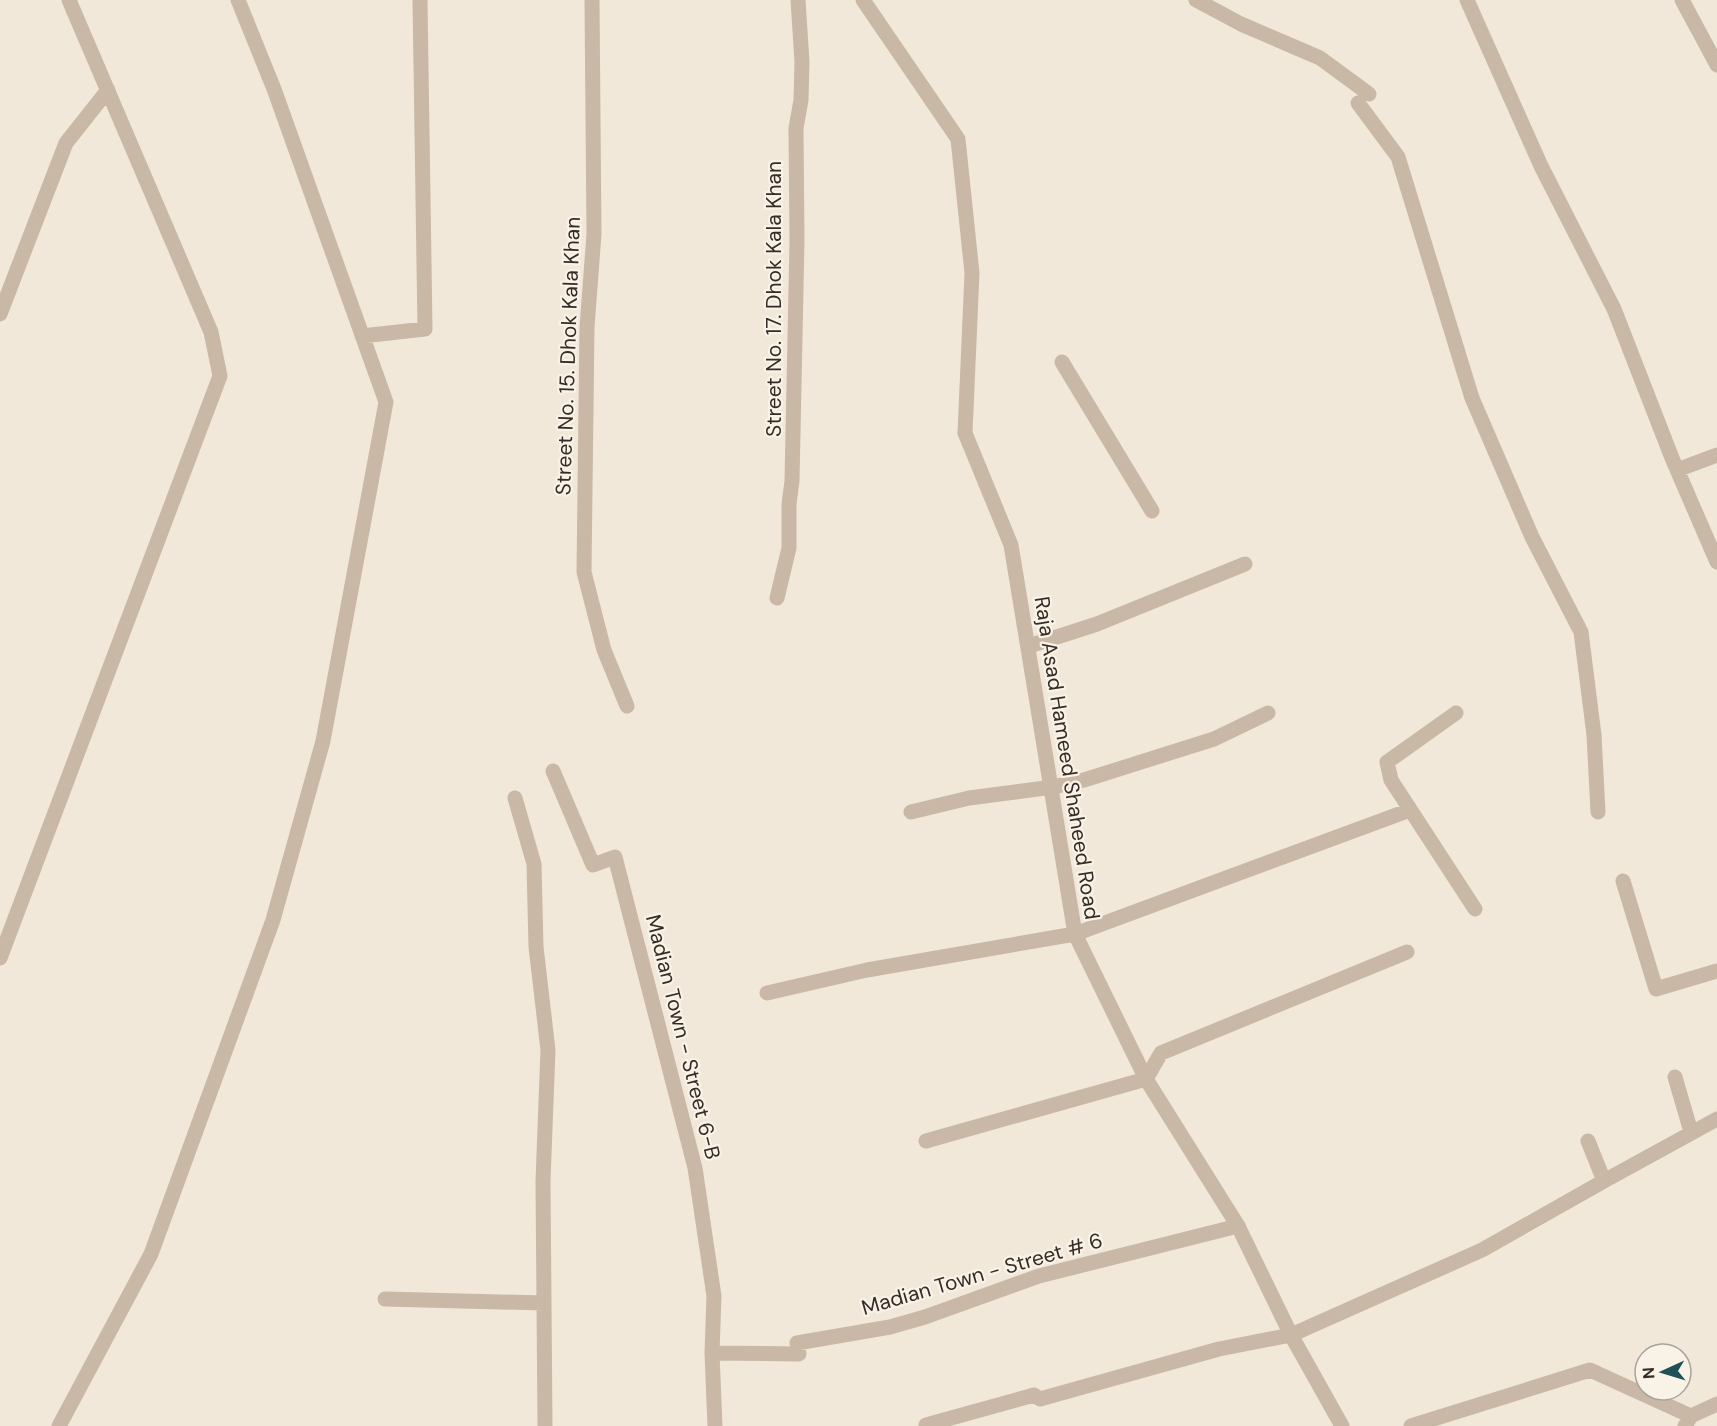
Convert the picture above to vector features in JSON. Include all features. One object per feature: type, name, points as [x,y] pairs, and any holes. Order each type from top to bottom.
[{"type":"street","points":[[0,958],[220,376],[211,332],[69,0]]},
{"type":"street","points":[[59,1426],[152,1254],[273,920],[317,764],[386,402],[274,89],[238,0]]},
{"type":"street","points":[[362,336],[425,329],[420,0]]},
{"type":"street","name":"Street No. 15. Dhok Kala Khan","points":[[592,0],[594,234],[587,327],[584,572],[604,650],[627,706]]},
{"type":"street","name":"Street No. 17. Dhok Kala Khan","points":[[777,598],[789,548],[789,504],[792,480],[797,230],[796,128],[801,100],[802,62],[798,0]]},
{"type":"street","name":"Raja Asad Hameed Shaheed Road","points":[[863,0],[958,140],[972,273],[965,433],[1011,545],[1053,787],[1074,934],[1146,1079],[1238,1226],[1290,1335],[1342,1426]]},
{"type":"street","points":[[1196,0],[1242,24],[1320,58],[1363,99],[1398,157],[1472,398],[1532,537],[1581,632],[1594,735],[1598,812]]},
{"type":"street","points":[[1467,0],[1541,166],[1614,309],[1677,470],[1717,562]]},
{"type":"street","points":[[1682,0],[1717,65]]},
{"type":"street","points":[[0,314],[66,143],[108,90]]},
{"type":"street","points":[[1062,362],[1152,511]]},
{"type":"street","points":[[1677,470],[1717,455]]},
{"type":"street","points":[[1029,646],[1097,624],[1245,564]]},
{"type":"street","points":[[911,812],[969,798],[1053,787],[1176,753],[1214,740],[1268,713]]},
{"type":"street","points":[[1456,713],[1387,762],[1391,780],[1475,909]]},
{"type":"street","name":"Madian Town - Street 6-B","points":[[553,771],[593,865],[615,857],[695,1168],[714,1296],[712,1353]]},
{"type":"street","points":[[515,798],[534,864],[536,947],[548,1050],[543,1181],[545,1426]]},
{"type":"street","points":[[767,993],[867,970],[1074,934],[1410,810]]},
{"type":"street","points":[[1623,881],[1656,989],[1717,971]]},
{"type":"street","points":[[926,1141],[1146,1079],[1161,1053],[1407,952]]},
{"type":"street","points":[[1675,1077],[1691,1132]]},
{"type":"street","points":[[926,1425],[1034,1395],[1040,1399],[1219,1349],[1290,1335],[1482,1250],[1717,1119]]},
{"type":"street","points":[[1588,1141],[1604,1181]]},
{"type":"street","name":"Madian Town - Street # 6","points":[[712,1353],[799,1354],[797,1343],[890,1327],[925,1317],[1039,1276],[1238,1226]]},
{"type":"street","points":[[385,1299],[544,1303]]},
{"type":"street","points":[[712,1353],[715,1426]]},
{"type":"street","points":[[1412,1426],[1590,1370],[1688,1421],[1717,1404]]}]
